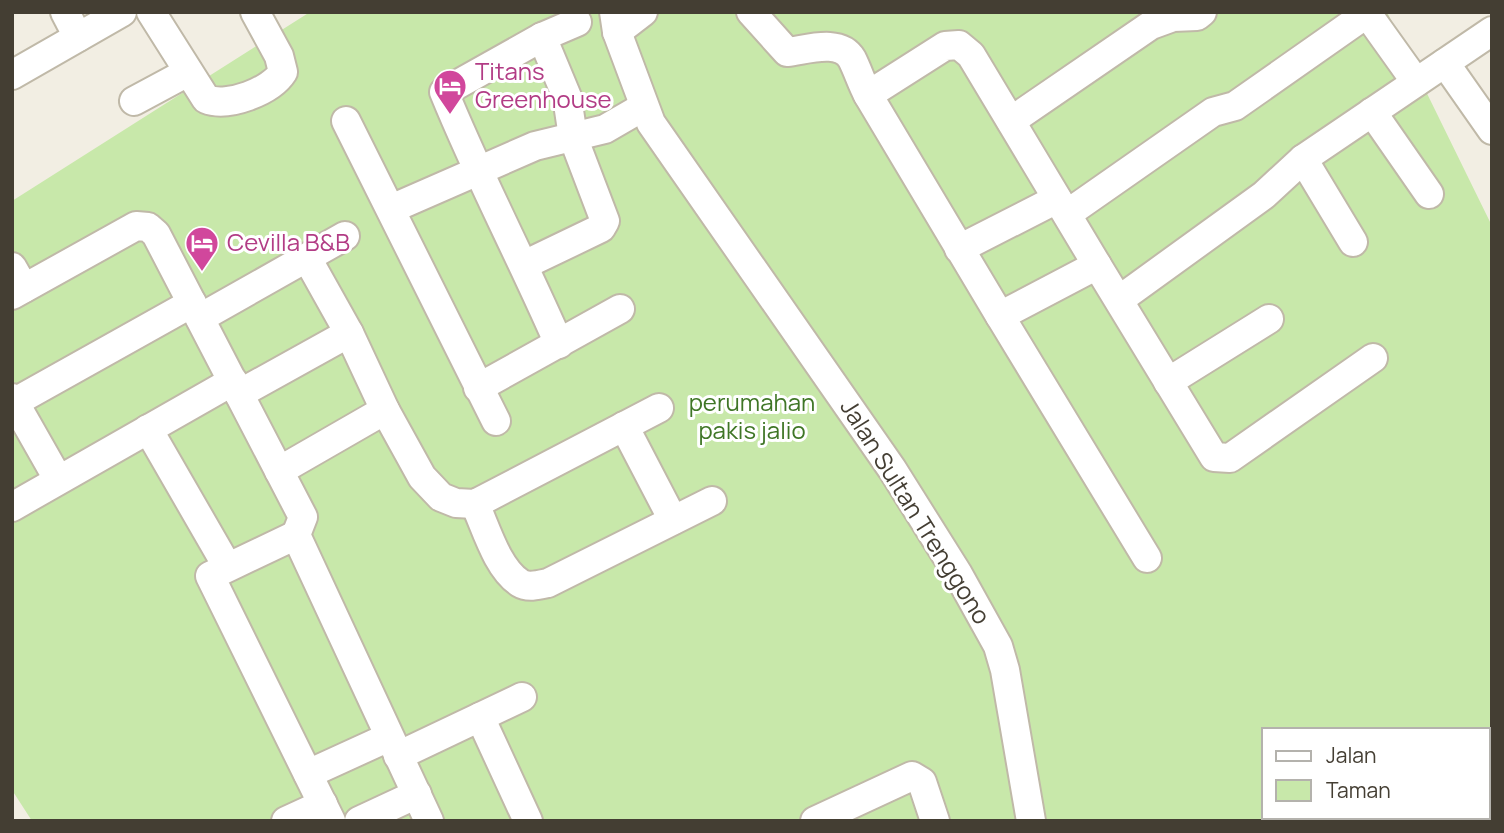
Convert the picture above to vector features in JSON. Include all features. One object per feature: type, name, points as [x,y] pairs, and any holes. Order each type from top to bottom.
[{"type":"street","points":[[65,12],[78,37]]},
{"type":"street","points":[[12,75],[122,12]]},
{"type":"street","points":[[151,12],[206,99],[219,104],[270,86],[279,79],[283,65],[255,12]]},
{"type":"street","points":[[616,22],[643,12]]},
{"type":"street","points":[[751,12],[787,52],[841,48],[851,57],[868,95],[1147,558]]},
{"type":"street","points":[[1011,121],[1151,25],[1173,16],[1198,13]]},
{"type":"street","points":[[959,248],[1062,206],[1213,111],[1235,106],[1367,13],[1416,82]]},
{"type":"street","points":[[559,344],[524,265],[476,171],[444,92],[542,37],[577,22]]},
{"type":"street","name":"Jalan Sultan Trenggono","points":[[616,22],[650,123],[892,469],[987,626],[1005,670],[1030,820]]},
{"type":"street","points":[[1119,300],[1264,195],[1303,159],[1492,32]]},
{"type":"street","points":[[524,265],[601,228],[605,221],[590,133],[567,97],[542,37]]},
{"type":"street","points":[[868,95],[945,46],[959,45],[971,55],[1214,457],[1230,458],[1373,358]]},
{"type":"street","points":[[1445,63],[1492,130]]},
{"type":"street","points":[[134,101],[188,72]]},
{"type":"street","points":[[391,209],[536,146],[590,133],[643,107]]},
{"type":"street","points":[[1372,112],[1429,194]]},
{"type":"street","points":[[346,121],[496,421]]},
{"type":"street","points":[[1303,159],[1353,242]]},
{"type":"street","points":[[16,280],[136,226],[148,227],[156,234],[303,517],[296,535],[210,576],[327,812],[286,821]]},
{"type":"street","points":[[58,479],[14,400],[306,258],[345,236]]},
{"type":"street","points":[[306,258],[349,333],[385,410],[430,488],[456,503],[475,504],[659,408]]},
{"type":"street","points":[[1000,316],[1097,265]]},
{"type":"street","points":[[478,388],[620,309]]},
{"type":"street","points":[[1168,382],[1269,319]]},
{"type":"street","points":[[12,507],[148,429],[349,333]]},
{"type":"street","points":[[279,471],[385,410]]},
{"type":"street","points":[[624,426],[673,520]]},
{"type":"street","points":[[148,429],[227,566]]},
{"type":"street","points":[[475,504],[509,571],[521,584],[533,586],[548,583],[712,500]]},
{"type":"street","points":[[296,535],[429,821]]},
{"type":"street","points":[[308,774],[480,717],[522,697]]},
{"type":"street","points":[[480,717],[528,821]]},
{"type":"street","points":[[814,821],[912,776],[922,782],[936,821]]},
{"type":"street","points":[[359,821],[416,794]]},
{"type":"green space","name":"perumahan pakis jalio","points":[[310,12],[1387,12],[1492,226],[1492,821],[32,821],[12,790],[12,201]]},
{"type":"place","name":"Titans Greenhouse","points":[[450,116]]},
{"type":"place","name":"Cevilla B&B","points":[[202,273]]}]
